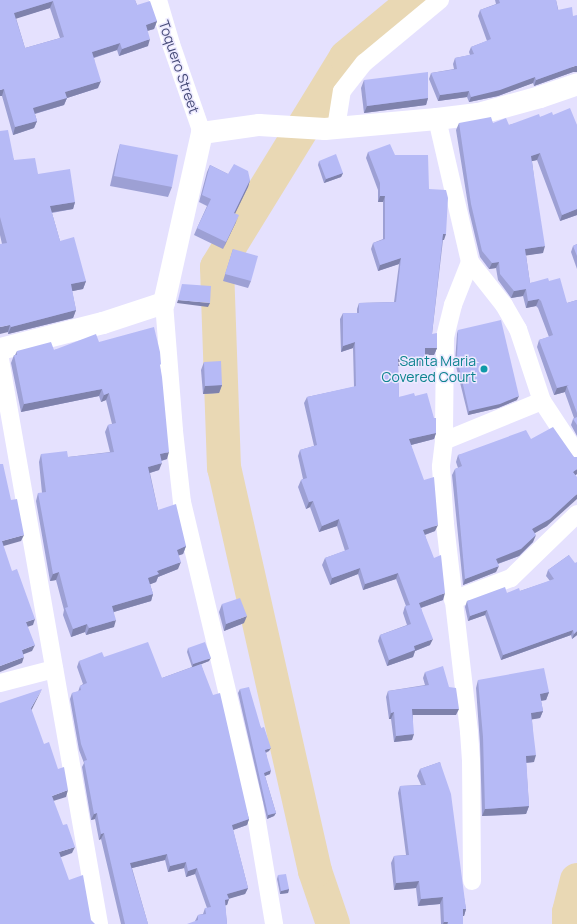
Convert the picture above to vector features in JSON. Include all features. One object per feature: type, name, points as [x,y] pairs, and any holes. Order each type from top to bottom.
[{"type":"street","name":"Toquero Street","points":[[158,0],[171,44],[202,133]]},
{"type":"street","points":[[331,128],[342,91],[364,63],[440,0]]},
{"type":"street","points":[[274,924],[254,804],[182,502],[174,431],[164,303],[202,133],[259,125],[331,128],[478,114],[540,97],[577,84]]},
{"type":"street","points":[[438,119],[470,262],[504,305],[518,328],[542,401],[577,454]]},
{"type":"street","points":[[470,262],[453,305],[445,337],[444,442],[441,467],[442,498],[453,600],[467,703],[471,760],[472,881]]},
{"type":"street","points":[[0,349],[103,323],[164,303]]},
{"type":"street","points":[[0,359],[99,924]]},
{"type":"street","points":[[444,442],[542,401]]},
{"type":"street","points":[[453,600],[511,578],[577,514]]},
{"type":"street","points":[[0,683],[54,669]]},
{"type":"building","points":[[0,0],[135,0],[137,5],[150,1],[157,21],[146,25],[150,39],[122,49],[120,43],[92,52],[101,81],[65,92],[67,98],[33,108],[37,121],[15,127],[4,89],[0,90]],"holes":[[[53,1],[64,37],[25,48],[14,13]]]},
{"type":"building","points":[[499,0],[556,0],[558,10],[572,7],[573,16],[577,15],[577,66],[536,80],[535,77],[500,90],[471,97],[469,91],[440,95],[431,73],[457,69],[455,58],[474,54],[471,47],[491,39],[480,10],[500,3]]},
{"type":"building","points":[[428,72],[428,98],[367,106],[364,80]]},
{"type":"building","points":[[570,108],[577,125],[577,209],[562,215],[540,153],[531,156],[545,246],[525,249],[530,283],[548,278],[549,281],[560,278],[567,303],[577,300],[577,413],[567,386],[569,385],[557,388],[539,340],[553,335],[541,301],[539,299],[528,301],[526,289],[514,291],[500,274],[499,262],[492,263],[482,251],[471,204],[459,123],[491,117],[493,123],[506,118],[509,125],[539,114],[540,117],[552,112],[553,115]]},
{"type":"building","points":[[8,130],[14,160],[35,158],[38,174],[70,169],[75,202],[50,206],[60,241],[74,237],[86,281],[71,284],[76,310],[11,327],[10,325],[0,327],[0,244],[7,243],[0,217],[0,131]]},
{"type":"building","points":[[120,144],[178,155],[172,187],[114,176]]},
{"type":"building","points":[[390,144],[395,155],[428,155],[429,189],[446,190],[448,198],[446,234],[443,234],[432,334],[437,333],[437,348],[425,348],[425,360],[398,359],[399,397],[414,393],[415,396],[427,393],[434,418],[436,418],[436,433],[409,439],[424,480],[434,477],[438,525],[423,530],[434,558],[441,555],[445,593],[419,603],[433,639],[414,646],[415,650],[389,660],[380,635],[411,624],[405,606],[410,605],[398,573],[365,584],[360,568],[332,578],[325,558],[349,549],[339,519],[322,526],[313,501],[309,502],[301,480],[307,478],[300,450],[317,445],[307,397],[356,386],[355,342],[343,346],[343,313],[359,313],[359,303],[396,302],[401,258],[380,265],[373,243],[385,239],[385,196],[380,196],[380,183],[368,152]]},
{"type":"building","points":[[336,154],[343,173],[326,179],[319,161]]},
{"type":"building","points":[[234,164],[248,171],[250,180],[234,213],[239,215],[226,242],[197,228],[211,199],[202,195],[210,165],[228,174]]},
{"type":"building","points":[[577,244],[577,256],[573,246]]},
{"type":"building","points":[[233,249],[258,256],[251,281],[225,274]]},
{"type":"building","points":[[182,284],[211,286],[210,303],[178,300]]},
{"type":"building","name":"Santa Maria Covered Court","points":[[501,320],[519,396],[500,404],[469,411],[457,358],[458,330]]},
{"type":"building","points":[[154,327],[160,352],[169,452],[160,454],[162,463],[148,467],[158,510],[176,504],[186,546],[177,550],[181,562],[157,571],[159,574],[148,578],[153,594],[112,606],[116,620],[89,628],[87,624],[73,629],[65,608],[68,607],[59,572],[53,574],[38,493],[46,492],[41,454],[67,451],[68,457],[114,452],[108,425],[116,423],[109,393],[104,395],[102,389],[24,404],[14,355],[17,355],[17,351],[51,342],[54,350],[96,334],[99,342]]},
{"type":"building","points":[[221,361],[222,385],[205,386],[204,362]]},
{"type":"building","points":[[577,417],[577,425],[573,419]]},
{"type":"building","points":[[553,427],[574,457],[577,457],[577,469],[573,472],[577,477],[577,494],[550,519],[532,529],[536,535],[521,549],[496,559],[499,566],[465,579],[455,469],[462,466],[458,455],[526,430],[531,439]]},
{"type":"building","points":[[0,464],[3,464],[11,500],[17,499],[24,535],[2,541],[12,571],[17,569],[35,619],[26,622],[35,645],[22,650],[24,657],[0,666]]},
{"type":"building","points":[[569,555],[575,563],[577,562],[577,631],[574,634],[573,630],[503,655],[487,610],[470,616],[467,601],[505,587],[507,593],[519,588],[520,591],[554,579],[548,570]]},
{"type":"building","points":[[240,598],[247,616],[226,624],[222,604]]},
{"type":"building","points":[[148,642],[162,678],[201,664],[213,695],[220,693],[249,819],[232,825],[248,888],[227,894],[229,899],[225,900],[227,924],[187,924],[198,920],[198,915],[206,914],[205,908],[211,907],[197,868],[188,871],[186,862],[170,866],[167,854],[130,863],[148,924],[125,924],[104,833],[101,834],[97,813],[94,814],[84,761],[87,760],[81,744],[72,693],[81,690],[80,686],[87,683],[79,661],[102,652],[104,657]]},
{"type":"building","points":[[205,642],[211,658],[193,664],[188,648]]},
{"type":"building","points":[[443,666],[449,687],[456,688],[459,709],[412,709],[414,734],[396,736],[394,712],[391,713],[388,691],[429,685],[425,672]]},
{"type":"building","points":[[544,668],[549,692],[540,694],[543,711],[531,713],[536,755],[526,756],[529,806],[485,809],[483,737],[478,680]]},
{"type":"building","points":[[249,687],[261,728],[264,727],[271,748],[265,750],[271,770],[264,773],[276,813],[268,815],[240,689]]},
{"type":"building","points":[[42,689],[31,708],[44,744],[49,742],[58,769],[64,767],[68,790],[52,796],[63,825],[67,824],[75,847],[59,852],[69,880],[83,875],[91,920],[95,924],[0,924],[0,703]]},
{"type":"building","points":[[440,762],[451,794],[466,909],[463,909],[463,924],[448,924],[448,922],[444,922],[443,897],[421,899],[419,881],[396,883],[394,856],[409,855],[400,786],[426,785],[420,769]]},
{"type":"building","points":[[286,874],[289,889],[281,891],[278,875]]},
{"type":"waterway","points":[[333,924],[315,871],[224,468],[217,267],[346,57],[415,0]]},
{"type":"waterway","points":[[569,924],[569,912],[577,880]]},
{"type":"place","name":"Santa Maria Covered Court","points":[[484,369]]}]
